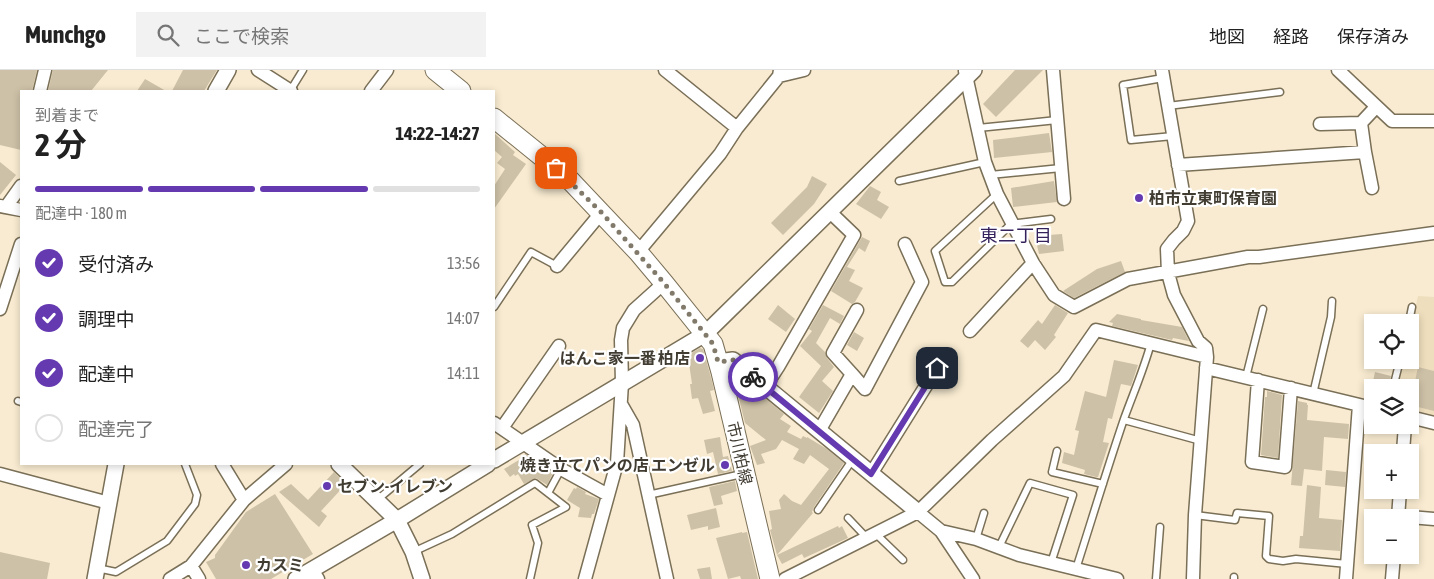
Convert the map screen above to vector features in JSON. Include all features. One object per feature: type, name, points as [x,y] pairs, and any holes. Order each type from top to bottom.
[{"type":"main road","points":[[441,72],[460,90]]},
{"type":"main road","name":"市川柏線","points":[[495,119],[567,178],[602,213],[638,252],[713,344],[770,579]]},
{"type":"street","points":[[40,90],[46,70]]},
{"type":"street","points":[[217,90],[228,70]]},
{"type":"street","points":[[258,70],[288,90]]},
{"type":"street","points":[[372,90],[387,70]]},
{"type":"street","points":[[665,70],[737,128]]},
{"type":"street","points":[[638,252],[720,154],[737,128],[780,73],[804,70]]},
{"type":"street","points":[[1053,70],[1064,199]]},
{"type":"street","points":[[1338,70],[1392,121],[1434,121]]},
{"type":"street","points":[[968,72],[985,162],[997,194],[1033,263],[1054,295],[1074,307],[1128,280],[1248,257],[1259,258],[1434,233]]},
{"type":"street","points":[[495,459],[705,334],[830,212],[968,72]]},
{"type":"street","points":[[1162,74],[1188,221],[1183,231],[1168,249],[1168,273],[1174,295],[1198,341],[1206,348],[1202,441],[1195,515],[1193,579]]},
{"type":"street","points":[[1320,124],[1361,123],[1376,107]]},
{"type":"street","points":[[1361,123],[1372,188]]},
{"type":"street","points":[[1178,165],[1365,152]]},
{"type":"street","points":[[3,207],[20,187]]},
{"type":"street","points":[[3,207],[20,210]]},
{"type":"street","points":[[765,387],[854,235],[830,212]]},
{"type":"street","points":[[557,266],[602,213]]},
{"type":"street","points":[[857,310],[833,353],[865,389],[922,282],[905,244]]},
{"type":"street","points":[[0,309],[20,247]]},
{"type":"street","points":[[970,331],[1033,263]]},
{"type":"street","points":[[585,579],[617,463],[623,328],[634,310],[664,283]]},
{"type":"street","points":[[785,579],[918,512],[992,440],[1064,376],[1096,330],[1151,343],[1252,378],[1364,406]]},
{"type":"street","points":[[559,346],[498,426],[561,469],[608,495]]},
{"type":"street","points":[[718,362],[733,360],[918,512],[941,532],[973,579]]},
{"type":"street","points":[[871,474],[937,368]]},
{"type":"street","points":[[819,431],[852,374]]},
{"type":"street","points":[[1252,378],[1252,462],[1285,467],[1291,388]]},
{"type":"street","points":[[621,404],[633,425],[666,579]]},
{"type":"street","points":[[1346,579],[1359,405]]},
{"type":"street","points":[[1419,420],[1434,424]]},
{"type":"street","points":[[96,573],[116,465]]},
{"type":"street","points":[[223,465],[244,500]]},
{"type":"street","points":[[170,579],[191,566],[244,500],[285,465]]},
{"type":"street","points":[[340,465],[397,520],[413,552],[422,579]]},
{"type":"street","points":[[296,579],[315,574],[397,520],[486,465]]},
{"type":"street","points":[[0,474],[109,502]]},
{"type":"street","points":[[1419,518],[1434,519]]},
{"type":"street","points":[[941,532],[976,538],[1019,555],[1117,579]]},
{"type":"street","points":[[1392,579],[1393,564]]},
{"type":"street","points":[[191,566],[198,579]]},
{"type":"lane","points":[[291,90],[303,70]]},
{"type":"lane","points":[[1162,74],[1123,85],[1131,140],[1173,136]]},
{"type":"lane","points":[[1168,106],[1280,92]]},
{"type":"lane","points":[[978,128],[1057,120]]},
{"type":"lane","points":[[899,181],[985,162]]},
{"type":"lane","points":[[990,175],[1061,168]]},
{"type":"lane","points":[[997,194],[935,251],[945,282],[952,282],[1011,224],[1051,218]]},
{"type":"lane","points":[[495,305],[531,252],[557,266]]},
{"type":"lane","points":[[1313,394],[1331,317],[1332,301]]},
{"type":"lane","points":[[1411,314],[1412,307]]},
{"type":"lane","points":[[1252,378],[1263,309]]},
{"type":"lane","points":[[1076,569],[1124,420],[1146,365],[1151,343]]},
{"type":"lane","points":[[1124,420],[1202,441]]},
{"type":"lane","points":[[1057,451],[1052,472],[1103,484]]},
{"type":"lane","points":[[818,510],[853,459]]},
{"type":"lane","points":[[96,573],[116,572],[167,541],[195,504],[197,494],[185,465]]},
{"type":"lane","points":[[377,500],[419,465]]},
{"type":"lane","points":[[548,493],[561,469]]},
{"type":"lane","points":[[648,495],[745,474]]},
{"type":"lane","points":[[413,552],[452,534],[535,483],[566,507],[532,525],[538,544],[530,579]]},
{"type":"lane","points":[[999,547],[1030,484],[1073,496],[1051,563]]},
{"type":"lane","points":[[976,538],[984,513]]},
{"type":"lane","points":[[1195,515],[1235,520],[1237,513],[1270,516],[1266,556],[1269,559],[1283,561],[1296,559],[1347,564]]},
{"type":"lane","points":[[848,518],[903,560]]},
{"type":"lane","points":[[1156,579],[1160,527]]},
{"type":"shaded area","points":[[1418,296],[1434,297],[1434,419],[1419,415],[1419,379],[1399,379],[1401,369],[1419,369],[1419,314],[1414,314]]},
{"type":"building","points":[[0,70],[37,70],[32,90],[20,90],[20,150],[0,145]]},
{"type":"building","points":[[53,70],[108,70],[92,90],[48,90]]},
{"type":"building","points":[[183,70],[217,70],[205,90],[173,90]]},
{"type":"building","points":[[1015,70],[1043,70],[996,117],[983,104]]},
{"type":"building","points":[[145,79],[164,90],[138,90]]},
{"type":"building","points":[[1049,133],[1052,152],[994,158],[993,140]]},
{"type":"building","points":[[495,134],[515,152],[513,155],[526,164],[495,208],[495,184],[505,169],[497,163],[502,157],[495,151]]},
{"type":"building","points":[[0,162],[16,175],[0,195]]},
{"type":"building","points":[[812,176],[827,184],[814,204],[783,235],[771,223],[807,187]]},
{"type":"building","points":[[1054,181],[1057,202],[1013,207],[1011,188]]},
{"type":"building","points":[[870,186],[881,192],[877,200],[889,207],[881,219],[856,204]]},
{"type":"building","points":[[1062,234],[1064,251],[1039,254],[1035,236]]},
{"type":"building","points":[[862,237],[870,241],[865,252],[859,248],[847,267],[855,270],[849,281],[863,288],[852,304],[831,291]]},
{"type":"building","points":[[1121,261],[1125,272],[1074,298],[1063,291],[1097,269]]},
{"type":"building","points":[[778,305],[795,319],[786,332],[768,319]]},
{"type":"building","points":[[823,305],[844,316],[840,324],[830,318],[816,343],[825,352],[834,367],[822,381],[833,391],[819,413],[799,397],[821,366],[800,346],[812,331],[809,329]]},
{"type":"building","points":[[1055,305],[1068,313],[1054,335],[1056,337],[1045,350],[1035,340],[1028,348],[1020,341],[1038,320],[1042,324]]},
{"type":"building","points":[[1117,314],[1182,327],[1189,341],[1173,338],[1172,340],[1112,326],[1113,323],[1109,322]]},
{"type":"building","points":[[854,332],[864,338],[857,351],[847,345]]},
{"type":"building","points":[[700,348],[703,349],[712,381],[714,390],[710,391],[715,411],[703,414],[698,398],[692,399],[689,363],[669,366]]},
{"type":"building","points":[[753,354],[768,367],[764,373],[748,360]]},
{"type":"building","points":[[1114,360],[1138,365],[1131,386],[1121,384],[1112,419],[1108,418],[1103,442],[1109,443],[1098,477],[1096,477],[1084,474],[1085,470],[1062,463],[1064,452],[1074,455],[1079,431],[1075,430],[1085,391],[1106,397]]},
{"type":"building","points":[[1419,367],[1434,371],[1434,411],[1419,407],[1419,379],[1415,379]]},
{"type":"building","points":[[1375,372],[1391,376],[1390,379],[1374,379]]},
{"type":"building","points":[[742,379],[746,386],[749,385],[784,414],[780,419],[791,426],[787,432],[801,439],[803,436],[807,437],[827,449],[844,463],[814,507],[813,513],[777,555],[770,530],[772,529],[769,511],[781,509],[779,500],[784,494],[792,501],[801,505],[829,469],[810,455],[804,464],[793,459],[799,449],[782,440],[776,449],[761,454],[765,463],[757,465],[750,446],[766,440],[745,423],[735,383]]},
{"type":"building","points":[[1267,391],[1282,395],[1278,458],[1261,455]]},
{"type":"building","points":[[1298,401],[1308,405],[1307,420],[1349,424],[1348,439],[1324,437],[1322,471],[1304,469],[1302,486],[1291,485]]},
{"type":"building","points":[[720,437],[723,457],[728,456],[732,471],[718,474],[713,452],[707,454],[704,440]]},
{"type":"building","points":[[525,454],[553,473],[547,485],[536,478],[524,484],[518,474],[510,477],[504,469],[524,457]]},
{"type":"building","points":[[1326,470],[1346,472],[1345,487],[1325,485]]},
{"type":"building","points":[[334,472],[346,484],[321,511],[327,516],[319,527],[279,492],[291,484],[308,500]]},
{"type":"building","points":[[735,481],[737,491],[721,496],[723,504],[714,506],[709,487]]},
{"type":"building","points":[[1307,485],[1321,487],[1319,518],[1342,520],[1340,551],[1299,548],[1300,536],[1303,536]]},
{"type":"building","points":[[577,487],[586,492],[585,494],[599,499],[591,518],[578,517],[580,508],[567,500],[574,488],[576,489]]},
{"type":"building","points":[[275,494],[313,554],[271,579],[216,579],[206,562],[215,558],[215,555],[246,512]]},
{"type":"building","points":[[716,508],[720,527],[708,530],[708,526],[691,530],[687,515]]},
{"type":"building","points":[[838,526],[839,528],[842,526],[848,538],[804,558],[802,554],[782,564],[777,555]]},
{"type":"building","points":[[747,532],[758,579],[741,579],[740,576],[728,579],[716,538]]},
{"type":"building","points":[[0,552],[50,563],[47,579],[0,579]]},
{"type":"building","points":[[710,567],[712,579],[700,579],[697,569]]},
{"type":"way so far","points":[[556,168],[602,213],[664,283],[713,344],[718,362],[733,360],[753,377]]},
{"type":"place","name":"柏市立東町保育園","points":[[1139,198]]},
{"type":"place","name":"はんこ家一番 柏店","points":[[700,358]]},
{"type":"place","name":"焼き立てパンの店 エンゼル","points":[[725,465]]},
{"type":"place","name":"セブン-イレブン","points":[[327,486]]},
{"type":"place","name":"カスミ","points":[[246,565]]},
{"type":"district","name":"東二丁目","points":[[1016,235]]},
{"type":"route","points":[[753,377],[871,474],[937,368]]}]
